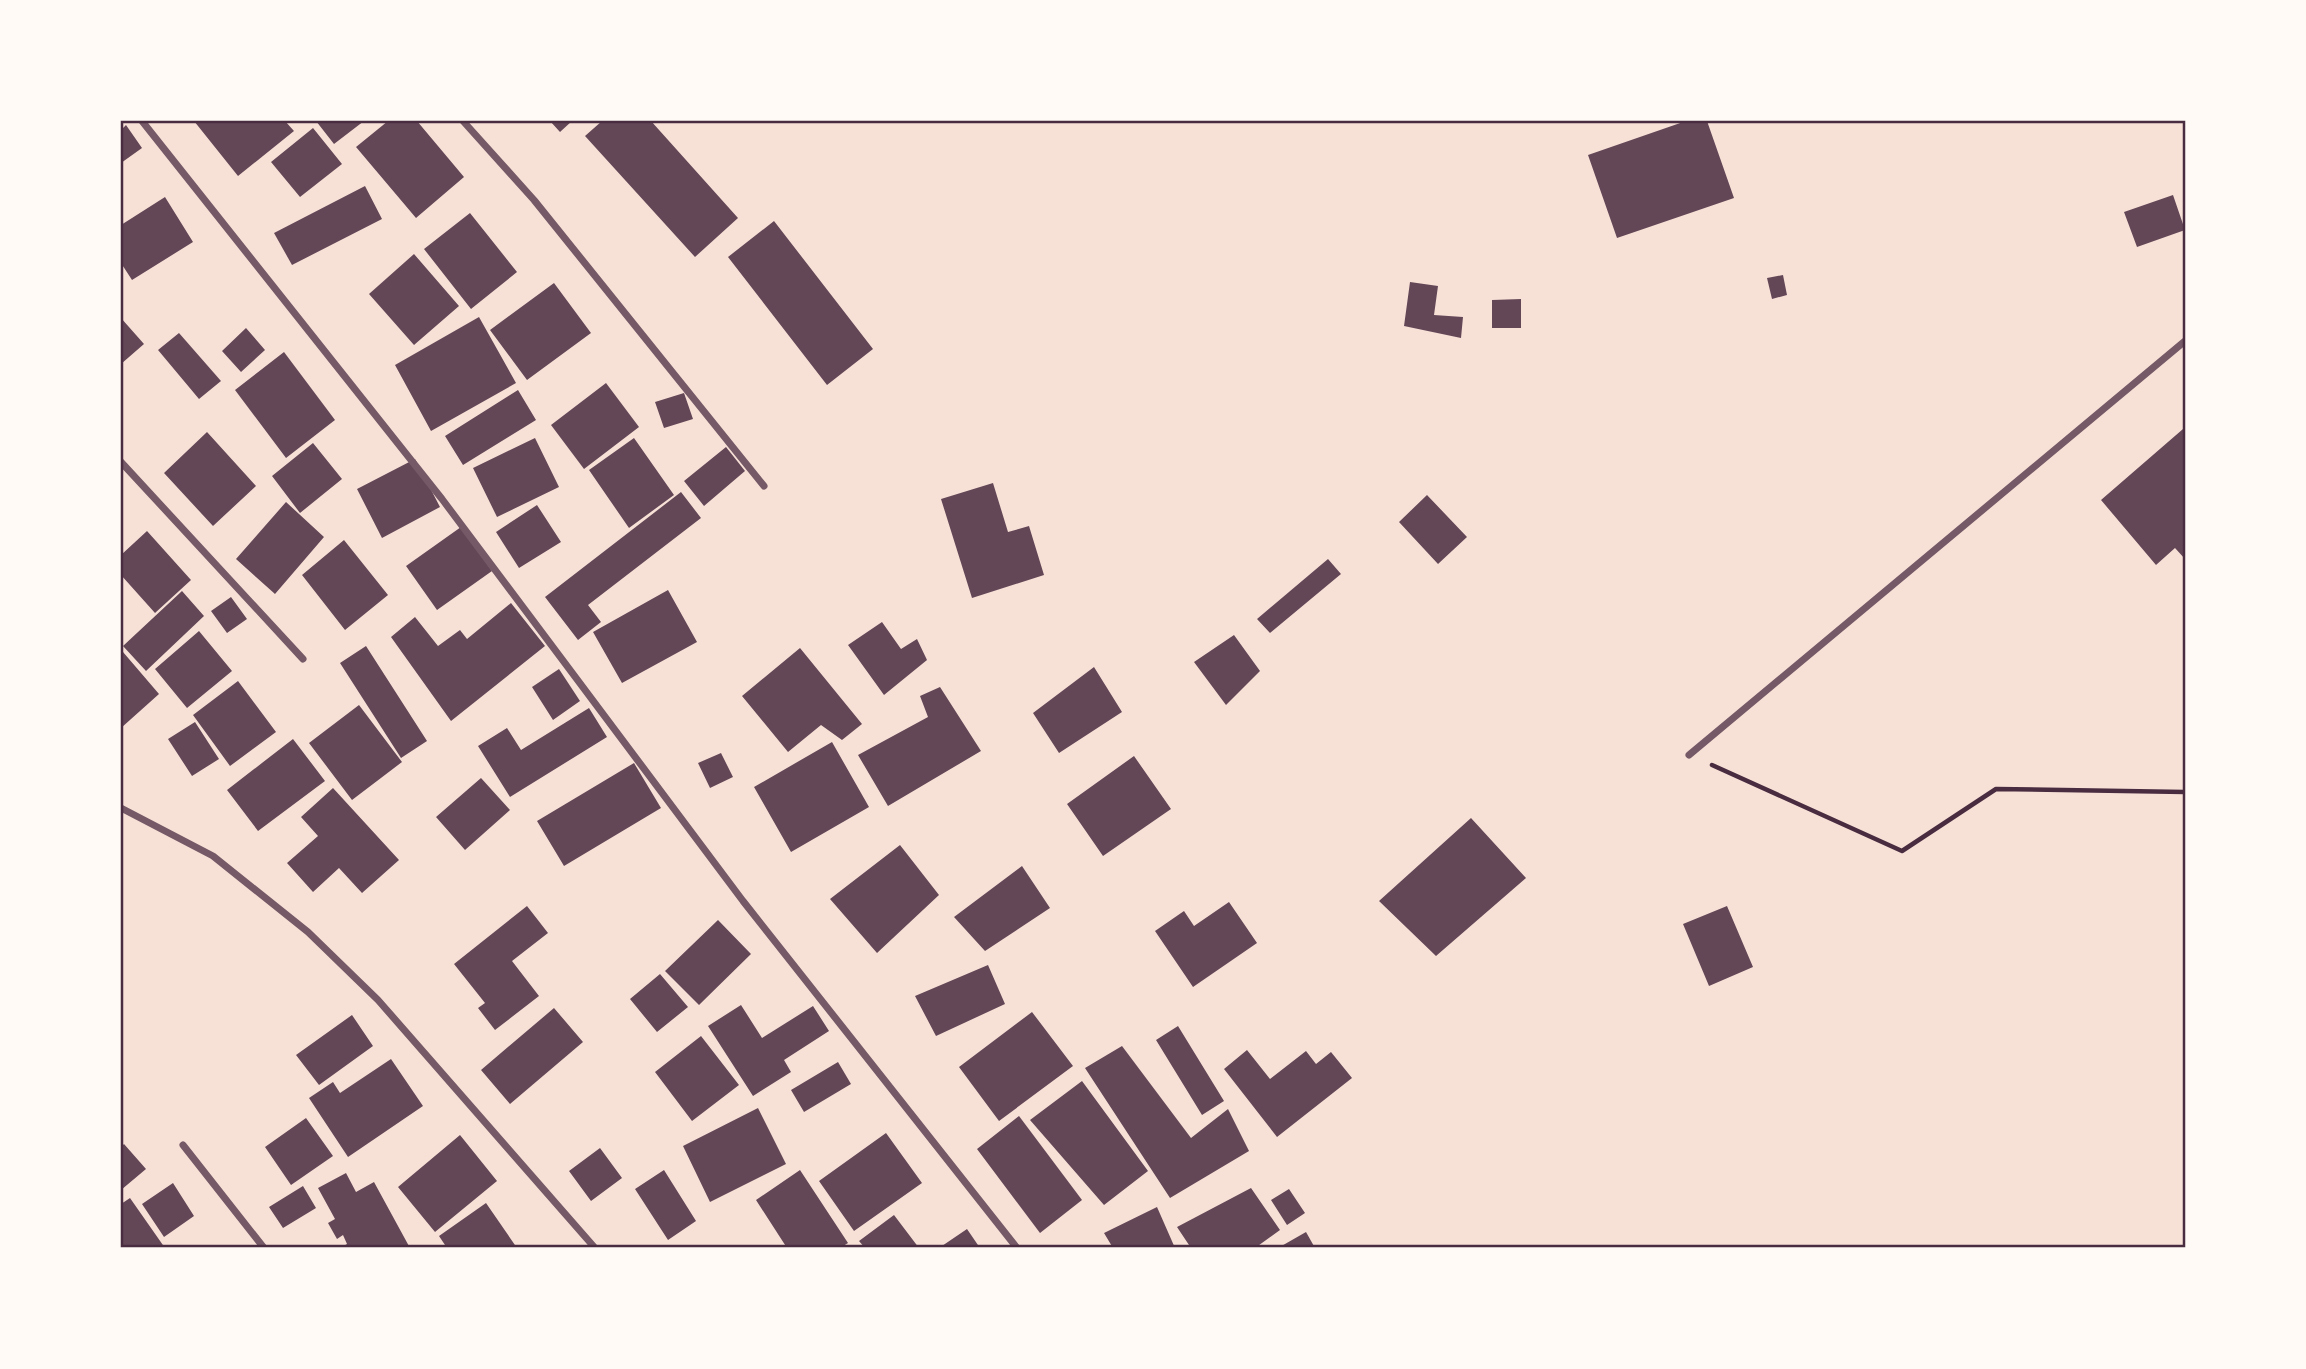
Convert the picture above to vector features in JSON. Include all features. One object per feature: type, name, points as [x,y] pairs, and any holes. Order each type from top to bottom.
[{"type":"street","points":[[142,121],[442,499],[743,901],[1017,1248]]},
{"type":"street","points":[[463,121],[534,200],[764,486]]},
{"type":"street","points":[[1689,755],[2185,341]]},
{"type":"street","points":[[121,463],[303,659]]},
{"type":"street","points":[[121,808],[212,856],[308,932],[379,1000],[595,1248]]},
{"type":"street","points":[[183,1144],[264,1248]]},
{"type":"path","points":[[1689,755],[1902,851],[1996,789],[2185,792]]},
{"type":"building","points":[[194,121],[285,121],[294,131],[238,176]]},
{"type":"building","points":[[316,121],[364,121],[334,144]]},
{"type":"building","points":[[388,121],[417,121],[464,177],[416,218],[356,147]]},
{"type":"building","points":[[550,121],[572,121],[560,132]]},
{"type":"building","points":[[602,121],[651,121],[738,218],[695,257],[585,136]]},
{"type":"building","points":[[1686,121],[1707,121],[1734,198],[1617,238],[1588,155]]},
{"type":"building","points":[[126,125],[142,148],[121,163],[121,130]]},
{"type":"building","points":[[313,128],[342,164],[300,197],[271,162]]},
{"type":"building","points":[[365,186],[382,219],[292,265],[274,233]]},
{"type":"building","points":[[2173,195],[2185,230],[2137,247],[2124,212]]},
{"type":"building","points":[[165,197],[193,242],[132,280],[121,263],[121,225]]},
{"type":"building","points":[[470,213],[517,272],[471,309],[424,249]]},
{"type":"building","points":[[774,221],[873,349],[827,385],[728,257]]},
{"type":"building","points":[[414,254],[459,306],[414,345],[369,294]]},
{"type":"building","points":[[1783,275],[1787,295],[1772,299],[1767,278]]},
{"type":"building","points":[[1410,282],[1438,286],[1434,315],[1463,317],[1461,338],[1404,326]]},
{"type":"building","points":[[554,283],[591,333],[527,380],[490,330]]},
{"type":"building","points":[[1521,299],[1521,328],[1492,328],[1492,300]]},
{"type":"building","points":[[479,317],[516,383],[431,431],[395,365]]},
{"type":"building","points":[[121,318],[144,344],[121,364]]},
{"type":"building","points":[[246,328],[265,350],[241,372],[222,351]]},
{"type":"building","points":[[179,333],[221,381],[199,399],[158,350]]},
{"type":"building","points":[[284,352],[335,420],[286,458],[235,390]]},
{"type":"building","points":[[606,383],[639,427],[584,469],[551,425]]},
{"type":"building","points":[[518,390],[536,420],[463,465],[445,436]]},
{"type":"building","points":[[684,393],[693,419],[664,428],[655,402]]},
{"type":"building","points":[[2183,429],[2185,559],[2175,548],[2156,565],[2101,500]]},
{"type":"building","points":[[207,432],[256,486],[213,526],[164,473]]},
{"type":"building","points":[[535,438],[559,487],[497,517],[473,468]]},
{"type":"building","points":[[634,438],[674,495],[629,528],[589,470]]},
{"type":"building","points":[[313,443],[342,479],[300,513],[272,476]]},
{"type":"building","points":[[726,447],[745,471],[704,506],[684,481]]},
{"type":"building","points":[[415,459],[440,507],[382,538],[357,489]]},
{"type":"building","points":[[993,483],[1008,532],[1029,526],[1044,575],[972,598],[941,499]]},
{"type":"building","points":[[681,492],[701,518],[588,605],[601,622],[578,640],[545,597]]},
{"type":"building","points":[[1427,495],[1467,537],[1438,564],[1399,522]]},
{"type":"building","points":[[286,502],[324,537],[275,594],[236,559]]},
{"type":"building","points":[[537,505],[561,542],[519,568],[496,532]]},
{"type":"building","points":[[461,527],[492,571],[437,610],[406,566]]},
{"type":"building","points":[[147,531],[191,580],[155,613],[121,575],[121,555]]},
{"type":"building","points":[[344,540],[388,595],[345,630],[302,575]]},
{"type":"building","points":[[1328,559],[1341,574],[1270,633],[1257,619]]},
{"type":"building","points":[[668,590],[697,642],[622,683],[593,632]]},
{"type":"building","points":[[182,591],[204,616],[146,671],[123,646]]},
{"type":"building","points":[[231,597],[247,619],[227,633],[211,611]]},
{"type":"building","points":[[511,603],[545,646],[451,721],[391,637],[415,617],[438,646],[460,630],[467,639]]},
{"type":"building","points":[[882,622],[901,649],[917,639],[927,660],[884,695],[848,645]]},
{"type":"building","points":[[199,631],[232,671],[187,708],[155,669]]},
{"type":"building","points":[[1234,635],[1260,671],[1226,705],[1194,662]]},
{"type":"building","points":[[366,646],[427,741],[401,758],[340,663]]},
{"type":"building","points":[[800,648],[862,724],[842,740],[821,725],[788,752],[742,696]]},
{"type":"building","points":[[123,652],[159,694],[121,728],[121,653]]},
{"type":"building","points":[[1094,667],[1122,712],[1059,753],[1033,713]]},
{"type":"building","points":[[559,669],[580,701],[553,720],[532,687]]},
{"type":"building","points":[[238,681],[276,732],[230,766],[193,715]]},
{"type":"building","points":[[940,687],[981,751],[888,806],[858,755],[928,717],[920,696]]},
{"type":"building","points":[[359,705],[402,762],[352,800],[309,743]]},
{"type":"building","points":[[589,708],[607,737],[510,797],[478,746],[507,728],[521,750]]},
{"type":"building","points":[[195,722],[219,759],[192,776],[168,739]]},
{"type":"building","points":[[293,739],[325,781],[258,831],[227,790]]},
{"type":"building","points":[[832,742],[869,807],[791,852],[754,787]]},
{"type":"building","points":[[721,753],[733,777],[710,788],[698,763]]},
{"type":"building","points":[[1134,756],[1171,809],[1103,856],[1067,804]]},
{"type":"building","points":[[634,763],[661,808],[564,866],[537,821]]},
{"type":"building","points":[[481,778],[510,810],[465,850],[436,817]]},
{"type":"building","points":[[333,788],[399,860],[362,893],[339,868],[313,892],[287,863],[318,836],[301,817]]},
{"type":"building","points":[[1471,818],[1526,878],[1436,956],[1379,901]]},
{"type":"building","points":[[900,845],[939,895],[877,953],[830,899]]},
{"type":"building","points":[[1022,866],[1050,908],[985,951],[954,917]]},
{"type":"building","points":[[1229,902],[1257,943],[1193,987],[1155,931],[1184,911],[1194,926]]},
{"type":"building","points":[[527,906],[548,933],[512,961],[539,996],[495,1030],[478,1008],[485,1003],[454,964]]},
{"type":"building","points":[[1727,906],[1753,967],[1709,986],[1683,924]]},
{"type":"building","points":[[718,920],[751,954],[699,1005],[665,971]]},
{"type":"building","points":[[988,965],[1005,1004],[936,1036],[915,996]]},
{"type":"building","points":[[660,974],[688,1007],[657,1032],[630,999]]},
{"type":"building","points":[[741,1005],[762,1038],[813,1006],[829,1031],[784,1060],[791,1072],[753,1096],[708,1026]]},
{"type":"building","points":[[554,1008],[583,1042],[510,1104],[481,1070]]},
{"type":"building","points":[[1032,1012],[1073,1066],[999,1121],[959,1067]]},
{"type":"building","points":[[352,1015],[373,1046],[319,1085],[296,1055]]},
{"type":"building","points":[[1178,1026],[1224,1101],[1202,1115],[1156,1040]]},
{"type":"building","points":[[701,1036],[739,1085],[692,1121],[655,1072]]},
{"type":"building","points":[[1122,1046],[1191,1138],[1228,1109],[1249,1151],[1170,1198],[1085,1068]]},
{"type":"building","points":[[1247,1050],[1270,1079],[1306,1051],[1316,1064],[1331,1052],[1352,1078],[1277,1137],[1224,1069]]},
{"type":"building","points":[[391,1059],[423,1106],[348,1157],[309,1098],[333,1082],[340,1093]]},
{"type":"building","points":[[838,1062],[851,1084],[804,1112],[791,1090]]},
{"type":"building","points":[[1082,1081],[1148,1171],[1104,1205],[1030,1120]]},
{"type":"building","points":[[758,1108],[786,1164],[710,1202],[683,1146]]},
{"type":"building","points":[[1019,1116],[1082,1200],[1040,1233],[977,1149]]},
{"type":"building","points":[[306,1118],[333,1156],[291,1185],[265,1147]]},
{"type":"building","points":[[886,1133],[922,1183],[854,1231],[819,1181]]},
{"type":"building","points":[[460,1135],[497,1181],[435,1232],[398,1187]]},
{"type":"building","points":[[124,1144],[146,1169],[121,1190],[121,1147]]},
{"type":"building","points":[[600,1148],[622,1178],[591,1201],[569,1171]]},
{"type":"building","points":[[664,1170],[696,1221],[668,1240],[635,1189]]},
{"type":"building","points":[[800,1170],[848,1243],[840,1248],[787,1248],[756,1200]]},
{"type":"building","points":[[346,1173],[356,1192],[374,1182],[410,1248],[340,1248],[347,1244],[343,1235],[337,1239],[328,1223],[335,1219],[318,1188]]},
{"type":"building","points":[[173,1183],[194,1216],[164,1237],[142,1204]]},
{"type":"building","points":[[303,1186],[316,1208],[283,1228],[269,1207]]},
{"type":"building","points":[[1251,1188],[1280,1230],[1255,1248],[1191,1248],[1177,1227]]},
{"type":"building","points":[[1289,1189],[1305,1213],[1287,1225],[1271,1200]]},
{"type":"building","points":[[130,1198],[165,1248],[121,1248],[121,1204]]},
{"type":"building","points":[[486,1203],[517,1248],[447,1248],[439,1236]]},
{"type":"building","points":[[1157,1207],[1175,1248],[1113,1248],[1104,1233]]},
{"type":"building","points":[[894,1215],[919,1248],[865,1248],[859,1241]]},
{"type":"building","points":[[967,1229],[980,1248],[939,1248]]},
{"type":"building","points":[[1306,1232],[1315,1248],[1278,1248]]}]
